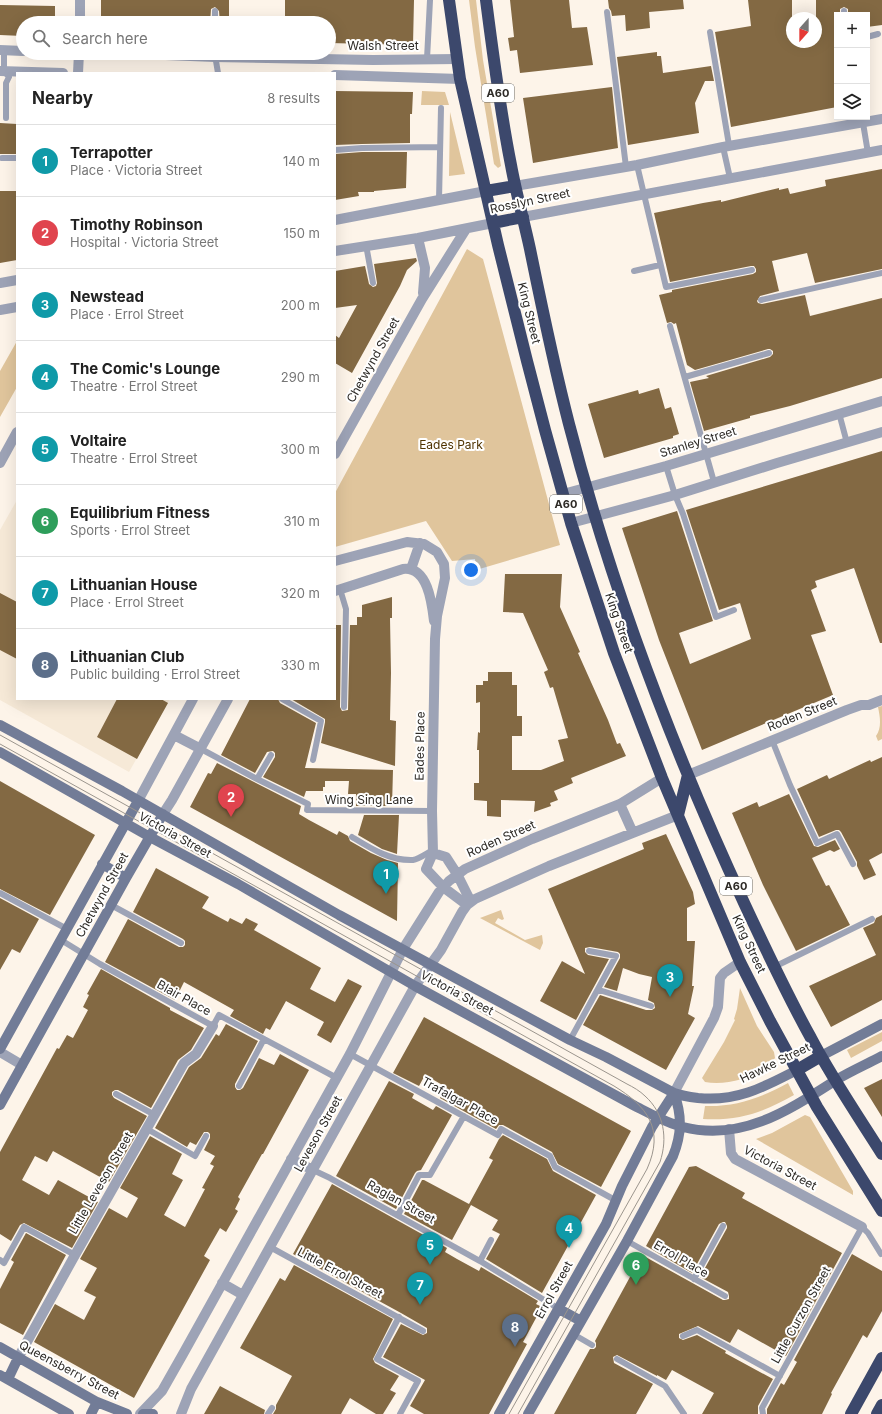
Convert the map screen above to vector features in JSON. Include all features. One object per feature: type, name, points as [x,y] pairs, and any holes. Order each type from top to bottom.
[{"type":"highway","name":"King Street","points":[[449,0],[460,79],[493,223],[544,430],[571,523],[614,653],[662,778],[740,962],[811,1097],[882,1211]]},
{"type":"highway","name":"King Street","points":[[486,0],[499,99],[515,186],[523,216],[549,342],[569,425],[587,487],[636,641],[688,775],[731,874],[774,967],[808,1034],[882,1154]]},
{"type":"highway","name":"Rosslyn Street","points":[[486,191],[515,186]]},
{"type":"highway","name":"Rosslyn Street","points":[[493,223],[523,216]]},
{"type":"highway","points":[[678,815],[688,775]]},
{"type":"highway","name":"Hawke Street","points":[[797,1070],[821,1056]]},
{"type":"highway","points":[[851,1414],[881,1364]]},
{"type":"highway","points":[[877,1414],[882,1405]]},
{"type":"street","points":[[80,0],[80,16]]},
{"type":"street","points":[[2,50],[16,51]]},
{"type":"street","name":"Walsh Street","points":[[336,59],[382,60],[457,59]]},
{"type":"street","points":[[78,72],[79,60]]},
{"type":"street","points":[[382,60],[382,76]]},
{"type":"street","points":[[2,71],[32,72]]},
{"type":"street","points":[[336,75],[460,79]]},
{"type":"street","name":"Rosslyn Street","points":[[870,120],[882,119]]},
{"type":"street","name":"Rosslyn Street","points":[[515,186],[637,165],[726,146],[863,120]]},
{"type":"street","name":"Rosslyn Street","points":[[523,216],[882,150]]},
{"type":"street","name":"Rosslyn Street","points":[[336,220],[486,191]]},
{"type":"street","name":"Rosslyn Street","points":[[336,251],[418,238],[493,223]]},
{"type":"street","name":"Chetwynd Street","points":[[336,452],[422,299],[466,229]]},
{"type":"street","name":"Chetwynd Street","points":[[418,238],[425,268],[425,281],[422,299]]},
{"type":"street","points":[[0,283],[16,280]]},
{"type":"street","points":[[0,310],[16,307]]},
{"type":"street","name":"Stanley Street","points":[[563,494],[666,466],[882,401]]},
{"type":"street","points":[[571,523],[675,495],[882,432]]},
{"type":"street","points":[[0,463],[16,434]]},
{"type":"street","points":[[336,561],[401,542],[420,543],[411,569],[403,569],[337,590]]},
{"type":"street","name":"Eades Place","points":[[420,543],[437,552],[445,567],[444,586],[437,616],[435,639],[432,811],[433,852],[426,869],[443,887],[469,904]]},
{"type":"street","name":"Eades Place","points":[[411,569],[421,576],[426,585],[433,613],[435,639]]},
{"type":"street","name":"Chetwynd Street","points":[[0,1049],[192,700]]},
{"type":"street","name":"Chetwynd Street","points":[[0,1105],[126,878],[172,800],[227,700]]},
{"type":"street","name":"Roden Street","points":[[688,775],[854,707],[869,706],[882,700]]},
{"type":"street","name":"Victoria Street","points":[[0,725],[138,800],[339,915],[430,965],[570,1040],[610,1059],[674,1093]]},
{"type":"street","points":[[174,735],[201,749]]},
{"type":"street","name":"Victoria Street","points":[[0,752],[150,837],[238,884],[416,986],[658,1117],[681,1126],[704,1130],[729,1129],[731,1153],[733,1158],[862,1227]]},
{"type":"street","name":"Roden Street","points":[[391,972],[428,909],[443,887],[457,874],[532,839],[620,804],[662,778]]},
{"type":"street","points":[[620,804],[633,833]]},
{"type":"street","points":[[416,986],[441,950],[459,918],[469,904],[483,894],[678,815]]},
{"type":"street","points":[[433,852],[446,857],[457,874],[469,904]]},
{"type":"street","points":[[102,864],[126,878]]},
{"type":"street","name":"Errol Street","points":[[499,1414],[606,1224],[615,1200],[645,1140],[674,1093],[714,1018],[718,1007],[720,978],[724,973],[740,962]]},
{"type":"street","name":"Leveson Street","points":[[140,1414],[162,1391],[337,1078],[391,972]]},
{"type":"street","name":"Leveson Street","points":[[181,1414],[191,1389],[416,986]]},
{"type":"street","name":"Hawke Street","points":[[821,1056],[882,1024]]},
{"type":"street","name":"Little Leveson Street","points":[[18,1358],[184,1063],[196,1054],[213,1026]]},
{"type":"street","points":[[0,1052],[22,1065]]},
{"type":"street","points":[[729,1129],[748,1126],[768,1120],[811,1097],[836,1080],[882,1056]]},
{"type":"street","name":"Hawke Street","points":[[674,1093],[710,1099],[739,1096],[761,1088],[797,1070]]},
{"type":"street","points":[[528,1414],[627,1241],[671,1160],[678,1143],[681,1126],[679,1108],[674,1093]]},
{"type":"street","name":"Raglan Street","points":[[291,1159],[313,1170]]},
{"type":"street","points":[[222,1283],[243,1295]]},
{"type":"street","points":[[558,1309],[581,1321]]},
{"type":"street","name":"Queensberry Street","points":[[0,1348],[97,1402],[127,1414]]},
{"type":"street","points":[[18,1358],[4,1377],[69,1414]]},
{"type":"street","points":[[91,1414],[97,1402]]},
{"type":"street","points":[[143,1414],[153,1414]]},
{"type":"lane","points":[[427,59],[430,0]]},
{"type":"lane","points":[[216,11],[216,16]]},
{"type":"lane","points":[[606,12],[626,167]]},
{"type":"lane","points":[[710,32],[730,178]]},
{"type":"lane","points":[[870,36],[878,34]]},
{"type":"lane","points":[[2,50],[2,71],[9,76],[6,83],[6,118]]},
{"type":"lane","points":[[216,60],[218,72]]},
{"type":"lane","points":[[439,200],[441,108]]},
{"type":"lane","points":[[863,120],[868,153]]},
{"type":"lane","points":[[336,150],[440,147]]},
{"type":"lane","points":[[2,158],[16,158]]},
{"type":"lane","points":[[637,165],[666,287],[752,270]]},
{"type":"lane","points":[[366,245],[373,283]]},
{"type":"lane","points":[[634,271],[660,266]]},
{"type":"lane","points":[[761,300],[882,273]]},
{"type":"lane","points":[[670,326],[714,482]]},
{"type":"lane","points":[[685,377],[769,353]]},
{"type":"lane","points":[[839,414],[847,443]]},
{"type":"lane","points":[[666,466],[716,617],[734,610]]},
{"type":"lane","points":[[337,590],[346,609],[344,707]]},
{"type":"lane","points":[[284,700],[321,721],[313,760]]},
{"type":"lane","points":[[772,740],[790,785],[817,843],[837,834],[853,864]]},
{"type":"lane","points":[[201,749],[257,779],[270,755]]},
{"type":"lane","name":"Wing Sing Lane","points":[[257,779],[308,804],[307,810],[432,811]]},
{"type":"lane","points":[[352,837],[378,852],[402,858],[414,860],[433,852]]},
{"type":"lane","points":[[0,892],[67,929]]},
{"type":"lane","points":[[112,905],[181,943]]},
{"type":"lane","points":[[774,967],[872,919]]},
{"type":"lane","name":"Blair Place","points":[[61,940],[100,964],[213,1026],[219,1015],[337,1078]]},
{"type":"lane","points":[[570,1040],[599,990],[616,956],[589,951]]},
{"type":"lane","points":[[599,990],[651,1006]]},
{"type":"lane","points":[[239,1086],[264,1039]]},
{"type":"lane","name":"Trafalgar Place","points":[[350,1054],[498,1134],[501,1130],[550,1156],[555,1167],[615,1200]]},
{"type":"lane","points":[[116,1094],[155,1115]]},
{"type":"lane","points":[[398,1215],[419,1175],[430,1174],[464,1116]]},
{"type":"lane","points":[[147,1129],[195,1156],[206,1136]]},
{"type":"lane","name":"Raglan Street","points":[[313,1170],[480,1261],[558,1309]]},
{"type":"lane","points":[[694,1278],[723,1226]]},
{"type":"lane","points":[[0,1260],[4,1263],[24,1227],[75,1255]]},
{"type":"lane","name":"Victoria Street","points":[[862,1227],[868,1233],[881,1254]]},
{"type":"lane","name":"Little Curzon Street","points":[[763,1414],[762,1408],[862,1227]]},
{"type":"lane","points":[[480,1261],[491,1240]]},
{"type":"lane","name":"Errol Place","points":[[627,1241],[724,1296]]},
{"type":"lane","name":"Little Errol Street","points":[[270,1247],[423,1331]]},
{"type":"lane","points":[[399,1317],[377,1359],[418,1381],[400,1414]]},
{"type":"lane","points":[[683,1336],[697,1330],[780,1376]]},
{"type":"lane","points":[[573,1334],[592,1346]]},
{"type":"lane","points":[[617,1359],[665,1386],[684,1414]]},
{"type":"shaded area","points":[[16,502],[16,700],[169,700],[129,772],[0,700],[0,530]]},
{"type":"green space","points":[[469,0],[476,0],[483,60],[501,166],[498,168],[494,164]]},
{"type":"green space","points":[[422,91],[445,92],[449,105],[421,105]]},
{"type":"green space","points":[[450,112],[465,174],[449,176]]},
{"type":"green space","name":"Eades Park","points":[[467,249],[483,259],[560,545],[476,570],[475,559],[452,561],[426,521],[336,547],[336,491]]},
{"type":"green space","points":[[16,343],[16,389],[0,417],[0,371]]},
{"type":"green space","points":[[882,706],[882,739],[878,741],[876,736],[880,722],[878,707]]},
{"type":"green space","points":[[501,910],[504,919],[502,920],[498,918],[495,923],[525,940],[542,935],[543,943],[540,950],[480,918]]},
{"type":"green space","points":[[740,988],[757,1026],[774,1052],[775,1058],[769,1065],[753,1075],[743,1079],[724,1083],[705,1082],[702,1078],[724,1042],[735,1020]]},
{"type":"green space","points":[[882,1032],[882,1041],[851,1058],[847,1050]]},
{"type":"green space","points":[[788,1083],[794,1095],[762,1111],[740,1117],[703,1119],[705,1106],[727,1105],[748,1100],[768,1093]]},
{"type":"green space","points":[[805,1115],[810,1117],[853,1191],[853,1195],[756,1139],[772,1133]]},
{"type":"building","points":[[101,0],[229,0],[229,16],[219,16],[219,11],[215,7],[211,9],[210,16],[101,16]]},
{"type":"building","points":[[285,0],[414,0],[413,45],[336,43],[336,16],[285,16]]},
{"type":"building","points":[[510,0],[569,0],[572,28],[587,27],[593,65],[520,73],[517,50],[510,51],[508,38],[514,37]]},
{"type":"building","points":[[608,0],[683,0],[684,9],[649,12],[650,28],[626,31],[625,15],[612,16]]},
{"type":"building","points":[[748,0],[792,0],[792,12],[786,12],[786,48],[822,48],[822,12],[816,12],[816,0],[882,0],[882,25],[870,27],[870,12],[848,12],[848,9],[844,7],[840,9],[840,12],[834,12],[834,108],[731,127],[715,32],[751,26]]},
{"type":"building","points":[[0,5],[55,6],[55,16],[16,16],[16,36],[0,35]]},
{"type":"building","points":[[657,52],[657,56],[661,56],[663,73],[711,66],[714,81],[705,81],[695,103],[699,133],[628,145],[617,57]]},
{"type":"building","points":[[612,87],[618,148],[533,163],[523,98]]},
{"type":"building","points":[[336,91],[413,92],[412,114],[410,114],[410,143],[336,145]]},
{"type":"building","points":[[0,123],[16,124],[16,154],[0,154]]},
{"type":"building","points":[[362,152],[407,152],[406,188],[374,192],[358,192],[359,196],[336,200],[336,154]]},
{"type":"building","points":[[882,169],[882,269],[815,283],[807,253],[772,261],[779,291],[760,296],[757,301],[758,303],[762,304],[805,295],[810,316],[882,298],[882,378],[790,406],[750,416],[750,418],[704,431],[690,382],[709,378],[706,376],[770,357],[773,354],[773,351],[768,349],[695,370],[687,365],[676,323],[667,323],[659,295],[672,292],[672,290],[753,274],[756,272],[756,269],[754,266],[751,266],[670,282],[654,213],[721,200],[721,202],[779,188],[779,190],[788,188],[790,194],[826,186],[825,180]]},
{"type":"building","points":[[0,191],[16,191],[16,260],[0,263]]},
{"type":"building","points":[[416,258],[417,261],[407,270],[400,286],[352,373],[336,364],[336,336],[339,338],[357,305],[336,308],[336,271],[365,266],[369,284],[373,287],[376,286],[377,283],[374,264]]},
{"type":"building","points":[[659,388],[665,409],[671,407],[679,434],[673,436],[673,438],[604,458],[588,404],[638,390],[639,394]]},
{"type":"building","points":[[882,451],[882,643],[880,643],[854,568],[815,581],[817,587],[811,590],[826,631],[811,635],[833,695],[702,750],[659,640],[622,528],[677,511],[713,621],[679,633],[690,664],[751,639],[740,603],[719,610],[686,510]]},
{"type":"building","points":[[505,574],[562,574],[560,607],[617,744],[620,743],[626,756],[571,778],[573,783],[554,791],[558,800],[550,803],[551,806],[534,812],[535,801],[501,800],[501,817],[487,816],[487,801],[474,800],[474,783],[479,783],[479,750],[477,750],[478,732],[480,733],[480,702],[476,703],[476,685],[483,685],[483,681],[488,681],[488,672],[512,672],[512,685],[517,685],[517,716],[522,716],[522,736],[512,736],[512,770],[541,770],[564,761],[558,740],[568,738],[553,687],[550,688],[544,672],[548,670],[523,613],[503,612]]},
{"type":"building","points":[[0,593],[16,601],[16,658],[0,650]]},
{"type":"building","points":[[392,597],[392,618],[390,618],[390,720],[396,721],[395,766],[321,743],[325,719],[293,700],[336,700],[336,625],[341,625],[340,707],[342,711],[348,710],[350,625],[357,625],[357,617],[362,617],[362,605]]},
{"type":"building","points":[[116,700],[163,700],[168,703],[137,759],[97,737]]},
{"type":"building","points":[[249,700],[278,700],[280,703],[316,723],[305,768],[393,770],[392,806],[356,806],[356,794],[348,794],[349,781],[325,781],[323,791],[306,791],[304,797],[263,777],[275,757],[275,753],[273,751],[267,752],[255,773],[221,755]]},
{"type":"building","points":[[882,757],[882,853],[869,860],[876,875],[864,880],[857,866],[857,862],[839,830],[819,837],[797,789],[827,775],[829,779],[870,760],[871,762]]},
{"type":"building","points":[[217,763],[301,806],[299,814],[309,820],[337,835],[339,831],[348,836],[350,841],[371,853],[398,863],[397,921],[190,807],[208,773],[211,774]]},
{"type":"building","points":[[0,781],[95,835],[50,915],[0,889]]},
{"type":"building","points":[[789,794],[814,846],[818,847],[835,840],[840,849],[834,852],[830,850],[812,858],[826,886],[829,885],[850,925],[796,951],[763,885],[732,813],[757,802],[759,807]]},
{"type":"building","points":[[364,815],[399,815],[397,854],[382,849],[358,835]]},
{"type":"building","points":[[666,834],[693,892],[695,904],[687,908],[687,941],[695,941],[692,986],[694,986],[688,1014],[695,1018],[666,1070],[583,1025],[600,995],[646,1010],[652,1010],[655,1008],[654,1003],[648,1000],[652,977],[623,968],[617,991],[604,987],[620,958],[620,954],[618,952],[590,947],[585,948],[585,952],[588,955],[609,959],[576,1020],[540,1001],[562,961],[585,974],[548,889],[644,849],[642,843]]},
{"type":"building","points":[[156,868],[209,897],[202,908],[228,922],[230,918],[242,924],[246,918],[258,924],[254,930],[321,968],[310,989],[335,1002],[348,979],[362,986],[331,1043],[317,1035],[324,1022],[286,1001],[270,1030],[266,1028],[263,1034],[230,1016],[234,1010],[184,982],[175,1000],[105,962],[128,919],[179,947],[183,947],[185,945],[185,941],[183,939],[133,912]]},
{"type":"building","points":[[0,898],[39,919],[20,953],[12,949],[0,970]]},
{"type":"building","points":[[882,915],[882,1000],[831,1027],[809,986],[876,955],[863,928],[874,923],[876,918]]},
{"type":"building","points":[[101,969],[170,1008],[170,1010],[204,1028],[191,1050],[178,1060],[151,1108],[118,1090],[112,1092],[114,1098],[147,1116],[109,1182],[53,1151],[47,1162],[35,1156],[22,1180],[49,1195],[58,1180],[98,1202],[72,1248],[24,1223],[20,1225],[11,1241],[0,1234],[0,1152],[57,1048],[59,1049],[67,1035],[73,1038],[88,1010],[83,1007],[89,995],[87,994]]},
{"type":"building","points":[[424,1017],[631,1131],[601,1187],[558,1164],[552,1152],[503,1125],[499,1125],[496,1129],[440,1098],[446,1087],[425,1075],[419,1086],[393,1073]]},
{"type":"building","points":[[226,1024],[258,1041],[235,1084],[237,1090],[243,1088],[259,1058],[274,1065],[280,1054],[309,1070],[238,1197],[240,1199],[235,1209],[238,1211],[226,1232],[220,1228],[204,1256],[210,1260],[134,1398],[34,1342],[55,1304],[84,1320],[96,1297],[84,1291],[97,1268],[80,1259],[109,1208],[127,1218],[138,1198],[120,1188],[150,1136],[182,1154],[172,1174],[183,1180],[164,1215],[185,1227],[205,1189],[202,1188],[214,1166],[210,1164],[215,1156],[204,1150],[210,1138],[210,1134],[208,1132],[204,1132],[196,1145],[190,1142],[187,1147],[155,1128],[189,1067],[201,1058],[216,1034],[219,1036]]},
{"type":"building","points":[[882,1079],[882,1117],[864,1088]]},
{"type":"building","points":[[389,1081],[414,1094],[412,1098],[433,1110],[436,1106],[452,1115],[421,1170],[415,1173],[396,1209],[336,1176]]},
{"type":"building","points":[[503,1135],[547,1159],[553,1171],[596,1195],[542,1293],[486,1259],[500,1234],[492,1230],[498,1220],[471,1205],[452,1240],[404,1214],[422,1180],[469,1204],[493,1160],[489,1158],[499,1139]]},
{"type":"building","points":[[696,1166],[745,1193],[742,1198],[842,1253],[786,1356],[738,1329],[730,1343],[698,1326],[679,1334],[679,1338],[683,1340],[697,1335],[726,1351],[725,1353],[773,1379],[758,1406],[758,1414],[702,1414],[714,1393],[672,1370],[666,1380],[617,1355],[613,1357],[614,1363],[653,1384],[636,1414],[554,1414],[590,1349],[594,1349],[596,1347],[595,1341],[642,1255],[723,1300],[729,1299],[728,1292],[700,1277],[727,1228],[725,1222],[719,1224],[692,1273],[646,1246],[689,1167]]},
{"type":"building","points":[[332,1184],[447,1248],[445,1252],[457,1259],[479,1271],[481,1267],[538,1301],[536,1304],[542,1307],[523,1342],[527,1344],[489,1414],[424,1414],[410,1406],[425,1380],[383,1357],[401,1324],[423,1335],[427,1333],[427,1328],[293,1254]]},
{"type":"building","points":[[26,1233],[66,1255],[23,1335],[0,1323],[0,1289],[14,1262],[11,1260]]},
{"type":"building","points":[[852,1254],[882,1271],[882,1311],[867,1338],[863,1335],[831,1393],[832,1394],[822,1414],[767,1414],[767,1409],[781,1383],[784,1385],[797,1362],[794,1360]]},
{"type":"building","points":[[294,1265],[393,1319],[373,1359],[375,1363],[399,1376],[390,1390],[396,1393],[383,1414],[376,1414],[350,1398],[341,1414],[273,1414],[276,1409],[276,1405],[292,1376],[240,1348],[280,1278],[285,1281]]},
{"type":"building","points":[[220,1386],[265,1410],[264,1414],[204,1414]]},
{"type":"tram line","points":[[0,735],[632,1086],[643,1094],[651,1103],[663,1126],[664,1144],[660,1162],[518,1414]]},
{"type":"tram line","points":[[0,744],[614,1086],[636,1102],[644,1111],[650,1120],[654,1142],[652,1155],[647,1169],[509,1414]]},
{"type":"place","name":"Timothy Robinson","points":[[231,817]]},
{"type":"place","name":"Terrapotter","points":[[386,894]]},
{"type":"place","name":"Newstead","points":[[670,997]]},
{"type":"place","name":"The Comic's Lounge","points":[[569,1248]]},
{"type":"place","name":"Voltaire","points":[[430,1265]]},
{"type":"place","name":"Equilibrium Fitness","points":[[636,1285]]},
{"type":"place","name":"Lithuanian House","points":[[420,1305]]},
{"type":"place","name":"Lithuanian Club","points":[[515,1347]]}]
